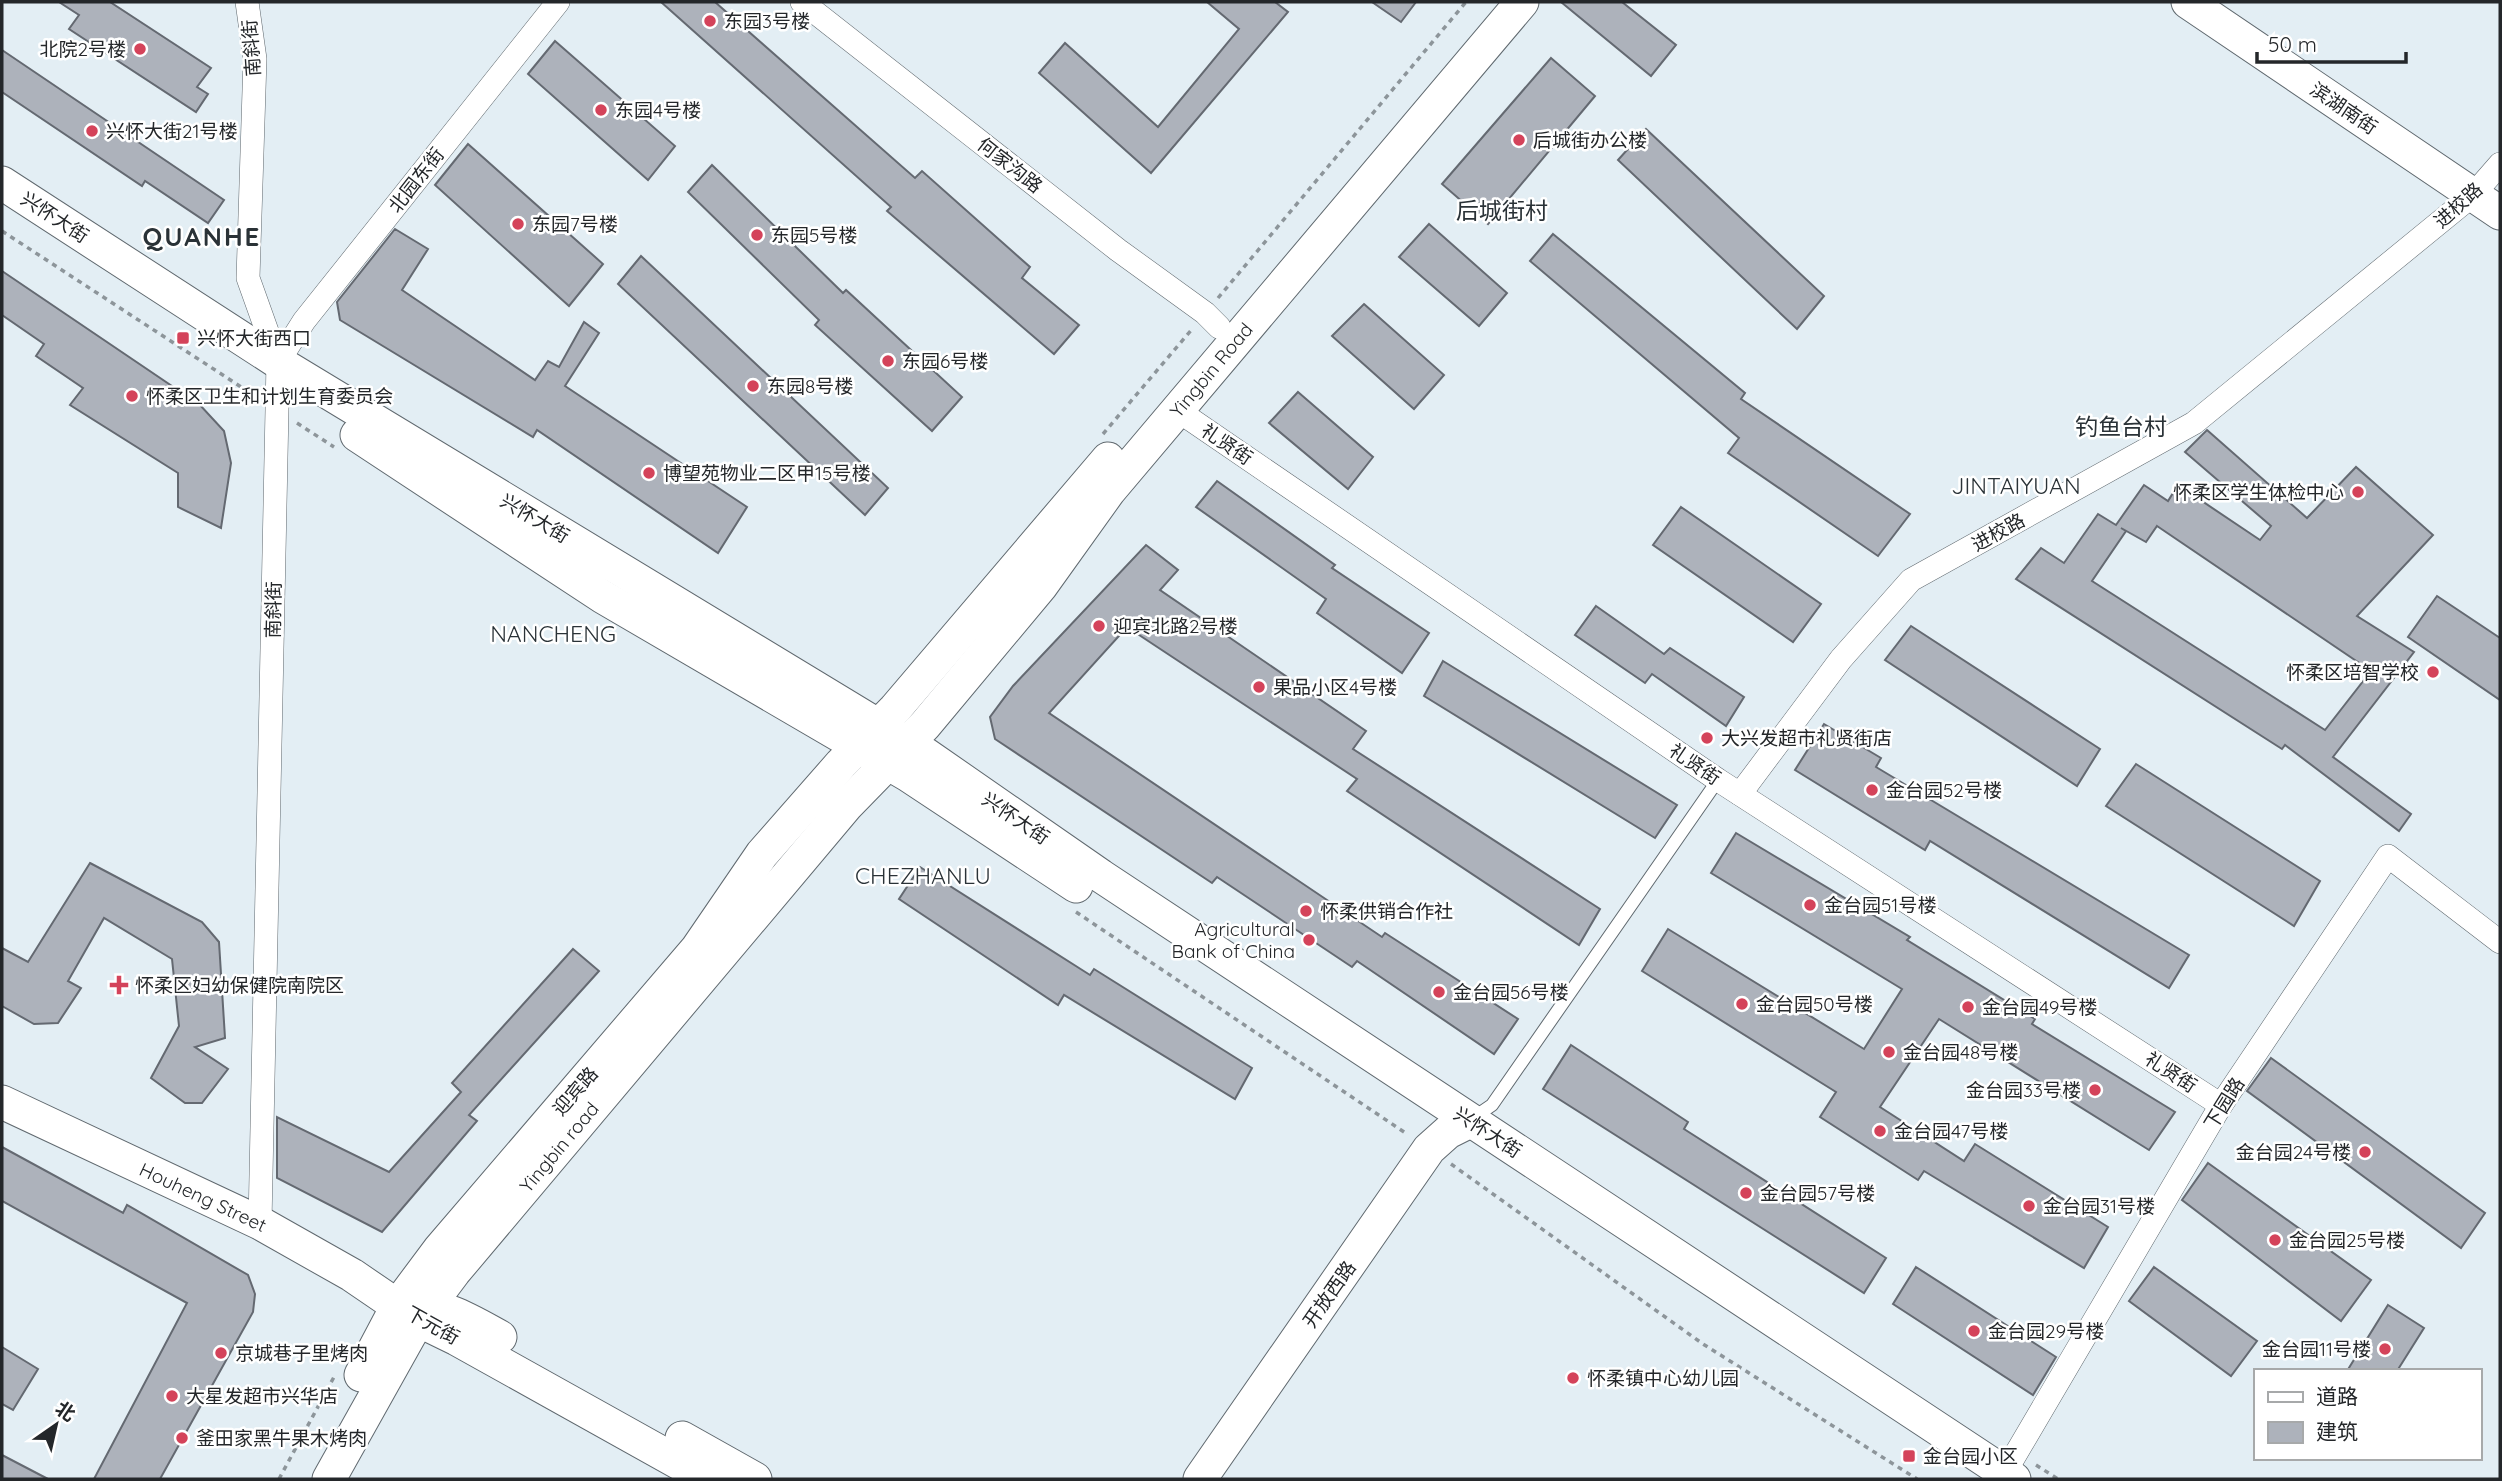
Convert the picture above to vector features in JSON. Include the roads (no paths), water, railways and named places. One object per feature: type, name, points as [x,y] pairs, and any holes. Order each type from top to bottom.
[{"type":"main road","name":"Yingbin Road","points":[[882,745],[1219,327],[1493,2]]},
{"type":"main road","name":"Yingbin Road","points":[[882,745],[1041,586],[1109,491],[1522,2]]},
{"type":"main road","name":"滨湖南街","points":[[2189,2],[2500,213]]},
{"type":"main road","name":"兴怀大街","points":[[2,183],[277,385]]},
{"type":"main road","name":"兴怀大街","points":[[2,207],[277,385],[882,745],[1449,1134],[1998,1478]]},
{"type":"main road","name":"迎宾路","points":[[306,1479],[415,1310],[439,1250],[697,949],[762,854],[882,745]]},
{"type":"main road","name":"Houheng Street","points":[[2,1102],[260,1223],[415,1310]]},
{"type":"main road","name":"开放西路","points":[[1200,1479],[1449,1134]]},
{"type":"main road","points":[[330,1479],[415,1310]]},
{"type":"main road","name":"下元街","points":[[415,1310],[457,1339],[708,1479]]},
{"type":"main road","name":"下元街","points":[[415,1310],[453,1310],[755,1479]]},
{"type":"street","name":"南斜街","points":[[247,2],[255,59],[248,278],[277,385],[260,1223]]},
{"type":"street","name":"北园东街","points":[[277,385],[304,321],[558,2]]},
{"type":"street","name":"何家沟路","points":[[802,2],[1118,250],[1206,313],[1219,327]]},
{"type":"street","name":"进校路","points":[[1740,794],[1841,659],[1911,580],[2194,423],[2473,195],[2500,164]]},
{"type":"street","name":"礼贤街","points":[[1177,411],[1718,780],[2221,1105]]},
{"type":"street","name":"下园路","points":[[1998,1478],[2221,1105],[2388,856],[2500,942]]},
{"type":"lane","points":[[1449,1134],[1492,1105],[1718,780]]},
{"type":"place","name":"东园3号楼","points":[[710,21]]},
{"type":"place","name":"北院2号楼","points":[[140,49]]},
{"type":"place","name":"东园4号楼","points":[[601,110]]},
{"type":"place","name":"兴怀大街21号楼","points":[[92,131]]},
{"type":"place","name":"后城街办公楼","points":[[1519,140]]},
{"type":"place","name":"东园7号楼","points":[[518,224]]},
{"type":"place","name":"东园5号楼","points":[[757,235]]},
{"type":"place","name":"兴怀大街西口","points":[[183,338]]},
{"type":"place","name":"东园6号楼","points":[[888,361]]},
{"type":"place","name":"东园8号楼","points":[[753,386]]},
{"type":"place","name":"怀柔区卫生和计划生育委员会","points":[[132,396]]},
{"type":"place","name":"博望苑物业二区甲15号楼","points":[[649,473]]},
{"type":"place","name":"怀柔区学生体检中心","points":[[2358,492]]},
{"type":"place","name":"迎宾北路2号楼","points":[[1099,626]]},
{"type":"place","name":"怀柔区培智学校","points":[[2433,672]]},
{"type":"place","name":"果品小区4号楼","points":[[1259,687]]},
{"type":"place","name":"大兴发超市礼贤街店","points":[[1707,738]]},
{"type":"place","name":"金台园52号楼","points":[[1872,790]]},
{"type":"place","name":"金台园51号楼","points":[[1810,905]]},
{"type":"place","name":"怀柔供销合作社","points":[[1306,911]]},
{"type":"place","name":"Agricultural Bank of China","points":[[1309,940]]},
{"type":"place","name":"怀柔区妇幼保健院南院区","points":[[119,985]]},
{"type":"place","name":"金台园56号楼","points":[[1439,992]]},
{"type":"place","name":"金台园50号楼","points":[[1742,1004]]},
{"type":"place","name":"金台园49号楼","points":[[1968,1007]]},
{"type":"place","name":"金台园48号楼","points":[[1889,1052]]},
{"type":"place","name":"金台园33号楼","points":[[2095,1090]]},
{"type":"place","name":"金台园47号楼","points":[[1880,1131]]},
{"type":"place","name":"金台园24号楼","points":[[2365,1152]]},
{"type":"place","name":"金台园57号楼","points":[[1746,1193]]},
{"type":"place","name":"金台园31号楼","points":[[2029,1206]]},
{"type":"place","name":"金台园25号楼","points":[[2275,1240]]},
{"type":"place","name":"金台园29号楼","points":[[1974,1331]]},
{"type":"place","name":"金台园11号楼","points":[[2385,1349]]},
{"type":"place","name":"京城巷子里烤肉","points":[[221,1353]]},
{"type":"place","name":"怀柔镇中心幼儿园","points":[[1573,1378]]},
{"type":"place","name":"大星发超市兴华店","points":[[172,1396]]},
{"type":"place","name":"釜田家黑牛果木烤肉","points":[[182,1438]]},
{"type":"place","name":"金台园小区","points":[[1909,1456]]},
{"type":"district","name":"后城街村","points":[[1502,211]]},
{"type":"district","name":"QUANHE","points":[[202,237]]},
{"type":"district","name":"钓鱼台村","points":[[2121,427]]},
{"type":"district","name":"JINTAIYUAN","points":[[2016,486]]},
{"type":"district","name":"NANCHENG","points":[[553,634]]},
{"type":"district","name":"CHEZHANLU","points":[[923,876]]}]
